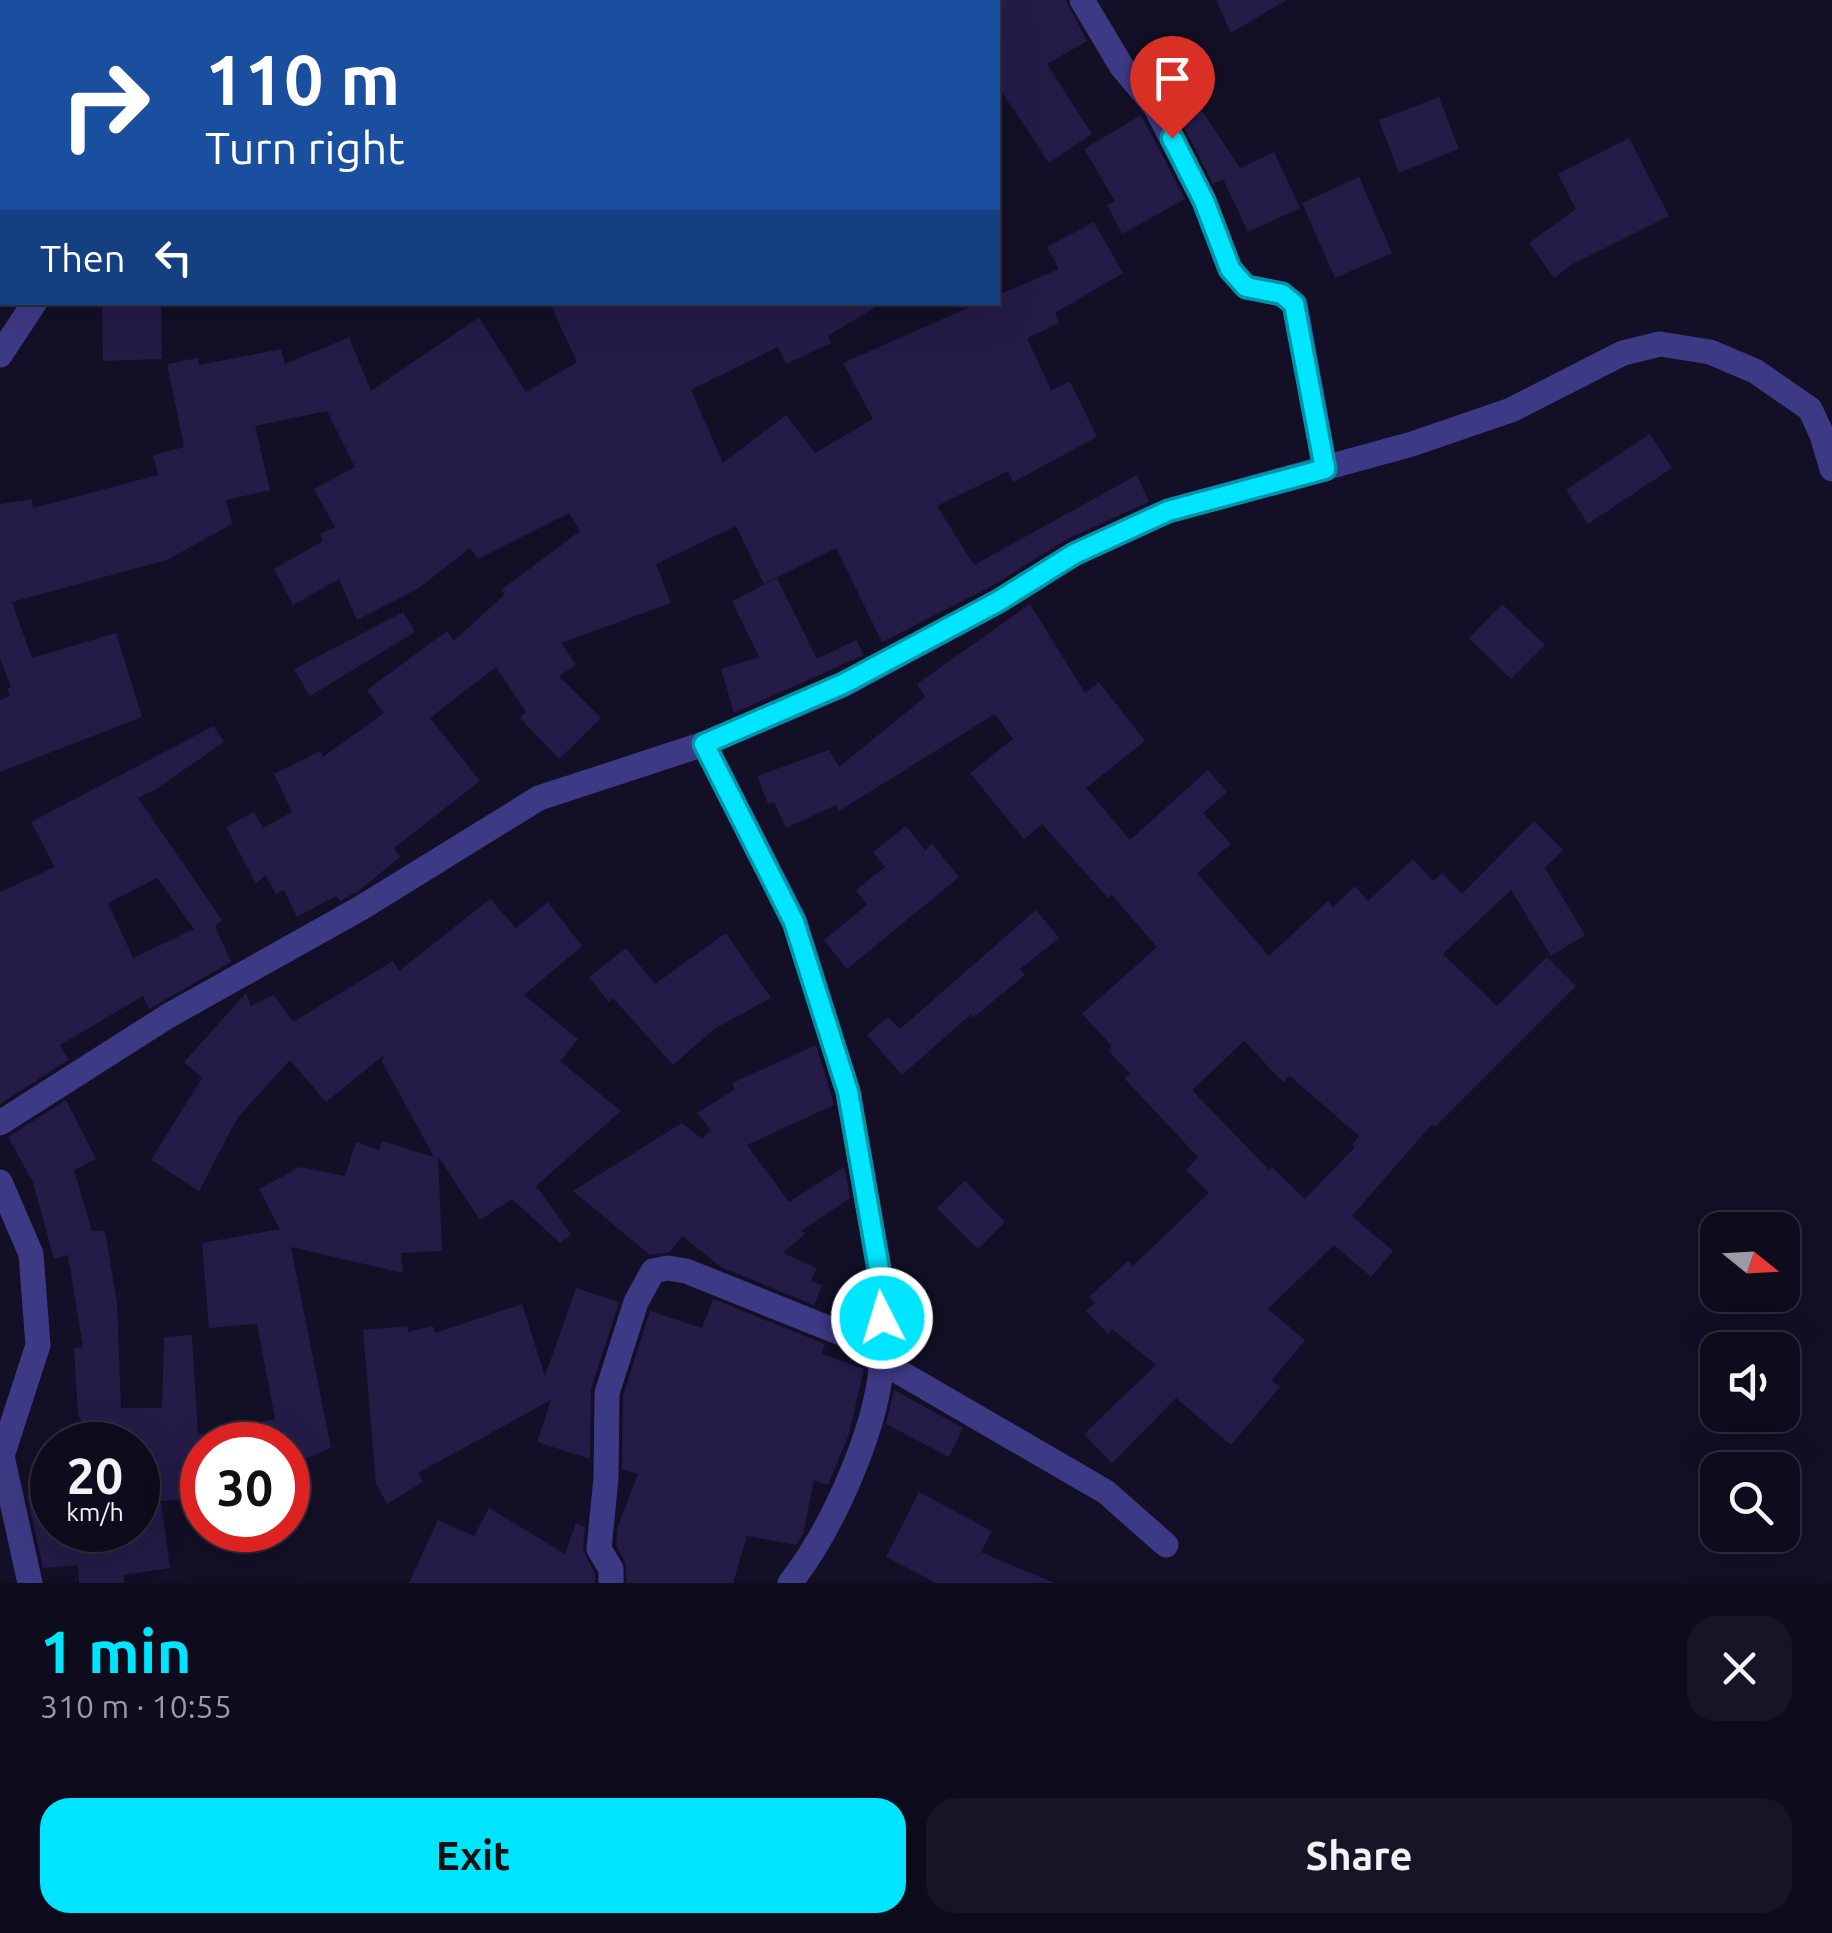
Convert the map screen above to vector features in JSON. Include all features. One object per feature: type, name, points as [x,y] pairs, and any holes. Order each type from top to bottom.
[{"type":"street","points":[[1082,0],[1122,68],[1156,106],[1204,201],[1230,269],[1246,287],[1282,294],[1294,304],[1325,469]]},
{"type":"street","points":[[0,355],[33,305]]},
{"type":"street","points":[[0,1123],[168,1016],[361,908],[539,798],[704,744],[843,684],[997,602],[1074,554],[1168,511],[1325,469],[1511,410],[1623,354],[1660,344],[1710,352],[1755,370],[1810,409],[1832,469]]},
{"type":"street","points":[[704,744],[794,922],[848,1092],[885,1304],[882,1362],[866,1434],[843,1496],[811,1556],[790,1583]]},
{"type":"street","points":[[0,1182],[31,1254],[38,1345],[1,1457],[30,1583]]},
{"type":"street","points":[[611,1583],[611,1569],[599,1549],[606,1478],[607,1393],[636,1302],[653,1272],[668,1268],[686,1271],[848,1336],[862,1336],[882,1318]]},
{"type":"street","points":[[882,1362],[1106,1492],[1166,1545]]},
{"type":"building","points":[[1000,0],[1066,0],[1087,41],[1047,64],[1092,134],[1049,163],[1000,89]]},
{"type":"building","points":[[1216,0],[1287,0],[1231,33]]},
{"type":"building","points":[[1439,97],[1459,149],[1399,173],[1379,120]]},
{"type":"building","points":[[1197,103],[1240,168],[1274,152],[1300,208],[1248,232],[1223,179],[1213,184],[1178,115]]},
{"type":"building","points":[[1141,115],[1185,199],[1122,234],[1107,205],[1115,201],[1084,149]]},
{"type":"building","points":[[1629,138],[1669,216],[1571,265],[1554,278],[1529,243],[1576,209],[1558,174]]},
{"type":"building","points":[[1359,177],[1392,253],[1335,278],[1302,203]]},
{"type":"building","points":[[1094,222],[1123,273],[1055,313],[1059,323],[1027,338],[1051,390],[1070,382],[1097,437],[1013,482],[1008,471],[937,506],[974,565],[1137,475],[1149,502],[1067,539],[992,586],[882,642],[836,548],[764,584],[736,526],[656,564],[671,603],[561,643],[576,665],[559,676],[601,718],[559,759],[520,718],[526,712],[496,667],[430,718],[480,781],[394,848],[400,857],[360,890],[340,901],[336,896],[297,917],[284,890],[276,894],[265,875],[256,884],[226,827],[254,812],[263,828],[292,812],[274,774],[320,751],[323,757],[384,713],[367,690],[447,631],[454,641],[505,594],[501,590],[580,531],[569,513],[478,559],[470,548],[419,588],[357,620],[339,579],[293,605],[274,569],[323,541],[320,534],[335,527],[314,489],[355,467],[327,411],[255,426],[270,490],[226,500],[232,524],[167,560],[12,602],[32,658],[116,633],[142,717],[0,772],[0,700],[10,696],[7,689],[11,687],[0,659],[0,504],[32,499],[33,508],[158,475],[153,455],[184,447],[167,364],[198,358],[199,365],[281,349],[285,364],[349,337],[371,391],[479,317],[526,392],[577,362],[550,305],[879,305],[828,336],[831,343],[786,364],[778,347],[691,390],[723,463],[786,415],[815,453],[873,419],[843,363],[974,305],[1000,305],[1000,294],[1059,269],[1047,247]]},
{"type":"building","points":[[102,305],[161,305],[162,359],[103,361]]},
{"type":"building","points":[[1650,434],[1672,468],[1588,524],[1566,490]]},
{"type":"building","points":[[777,578],[817,659],[856,640],[864,655],[734,713],[721,669],[759,657],[732,601]]},
{"type":"building","points":[[1030,604],[1085,693],[1099,682],[1145,741],[1086,788],[1130,840],[1208,770],[1227,792],[1203,813],[1231,844],[1197,873],[1269,956],[1328,901],[1333,907],[1355,886],[1368,901],[1413,859],[1433,881],[1442,873],[1462,894],[1534,821],[1563,850],[1545,868],[1585,935],[1551,956],[1511,890],[1443,954],[1497,1006],[1547,957],[1576,986],[1435,1127],[1432,1124],[1352,1216],[1393,1251],[1371,1277],[1334,1245],[1268,1309],[1305,1340],[1272,1380],[1280,1387],[1231,1445],[1176,1398],[1112,1463],[1084,1434],[1156,1365],[1112,1329],[1108,1334],[1086,1311],[1095,1303],[1089,1297],[1128,1261],[1133,1266],[1209,1193],[1186,1170],[1198,1157],[1124,1078],[1130,1074],[1108,1050],[1112,1046],[1082,1014],[1157,947],[1042,824],[1024,839],[970,773],[1013,739],[995,714],[839,811],[836,805],[786,828],[774,802],[768,804],[757,776],[829,750],[839,767],[925,697],[917,684]],"holes":[[[1244,1041],[1283,1082],[1290,1076],[1359,1136],[1352,1145],[1355,1147],[1305,1199],[1272,1167],[1269,1170],[1192,1090]]]},
{"type":"building","points":[[1502,604],[1545,645],[1511,679],[1469,638]]},
{"type":"building","points":[[403,612],[415,632],[310,696],[294,669]]},
{"type":"building","points":[[214,726],[224,742],[138,798],[222,920],[215,926],[231,962],[149,1009],[143,996],[60,1045],[68,1060],[0,1104],[0,892],[55,867],[31,822]],"holes":[[[157,878],[194,929],[133,958],[108,903]]]},
{"type":"building","points":[[906,826],[925,850],[932,844],[959,877],[847,969],[824,940],[867,905],[856,890],[885,867],[873,852]]},
{"type":"building","points":[[490,899],[516,928],[548,902],[582,946],[524,995],[578,1039],[560,1061],[621,1111],[536,1186],[571,1234],[560,1243],[512,1199],[480,1220],[438,1156],[442,1251],[401,1253],[403,1273],[291,1247],[331,1448],[310,1457],[310,1422],[260,1422],[275,1419],[257,1324],[209,1328],[202,1243],[280,1229],[259,1189],[300,1167],[345,1176],[356,1142],[379,1150],[382,1141],[434,1157],[382,1062],[384,1055],[326,1102],[290,1060],[238,1117],[199,1191],[151,1160],[202,1078],[184,1062],[246,993],[251,1006],[274,995],[293,1022],[393,961],[399,971]]},
{"type":"building","points":[[1036,910],[1059,938],[1020,969],[1025,975],[973,1018],[971,1014],[902,1075],[867,1035],[888,1017],[900,1029]]},
{"type":"building","points":[[726,933],[771,998],[714,1029],[673,1065],[589,977],[626,948],[655,984]]},
{"type":"building","points":[[816,1045],[834,1105],[747,1145],[789,1202],[845,1169],[850,1198],[802,1230],[805,1234],[783,1253],[817,1268],[811,1281],[822,1285],[814,1305],[721,1267],[682,1236],[670,1252],[650,1255],[573,1191],[682,1123],[702,1139],[711,1130],[697,1113],[735,1089],[732,1083]]},
{"type":"building","points":[[66,1100],[96,1159],[74,1170],[92,1231],[105,1231],[117,1303],[121,1408],[162,1408],[164,1337],[192,1335],[197,1422],[180,1422],[180,1500],[161,1501],[170,1568],[124,1575],[124,1583],[79,1583],[78,1565],[43,1568],[39,1552],[160,1552],[160,1422],[82,1422],[78,1415],[74,1348],[83,1347],[68,1255],[54,1259],[33,1182],[8,1137]]},
{"type":"building","points":[[965,1181],[1005,1222],[978,1249],[937,1208]]},
{"type":"building","points":[[576,1288],[619,1302],[591,1389],[590,1459],[537,1442],[551,1400],[418,1473],[423,1482],[387,1504],[376,1484],[363,1330],[407,1326],[408,1332],[433,1326],[435,1333],[522,1304],[545,1376]]},
{"type":"building","points":[[713,1299],[825,1344],[822,1354],[864,1369],[849,1434],[828,1485],[814,1480],[803,1534],[796,1545],[747,1536],[733,1583],[627,1583],[625,1562],[616,1545],[618,1526],[638,1474],[622,1469],[623,1396],[650,1311],[702,1328]]},
{"type":"building","points":[[894,1390],[963,1428],[949,1457],[886,1424]]},
{"type":"building","points":[[919,1492],[992,1531],[981,1552],[1054,1583],[936,1583],[886,1557]]},
{"type":"building","points":[[489,1508],[565,1554],[576,1523],[585,1527],[583,1549],[595,1583],[409,1583],[438,1520],[474,1536]]},
{"type":"route","points":[[882,1318],[885,1304],[848,1092],[794,922],[704,744],[843,684],[997,602],[1074,554],[1168,511],[1325,469],[1294,304],[1282,294],[1246,287],[1230,269],[1204,201],[1172,138]]}]
